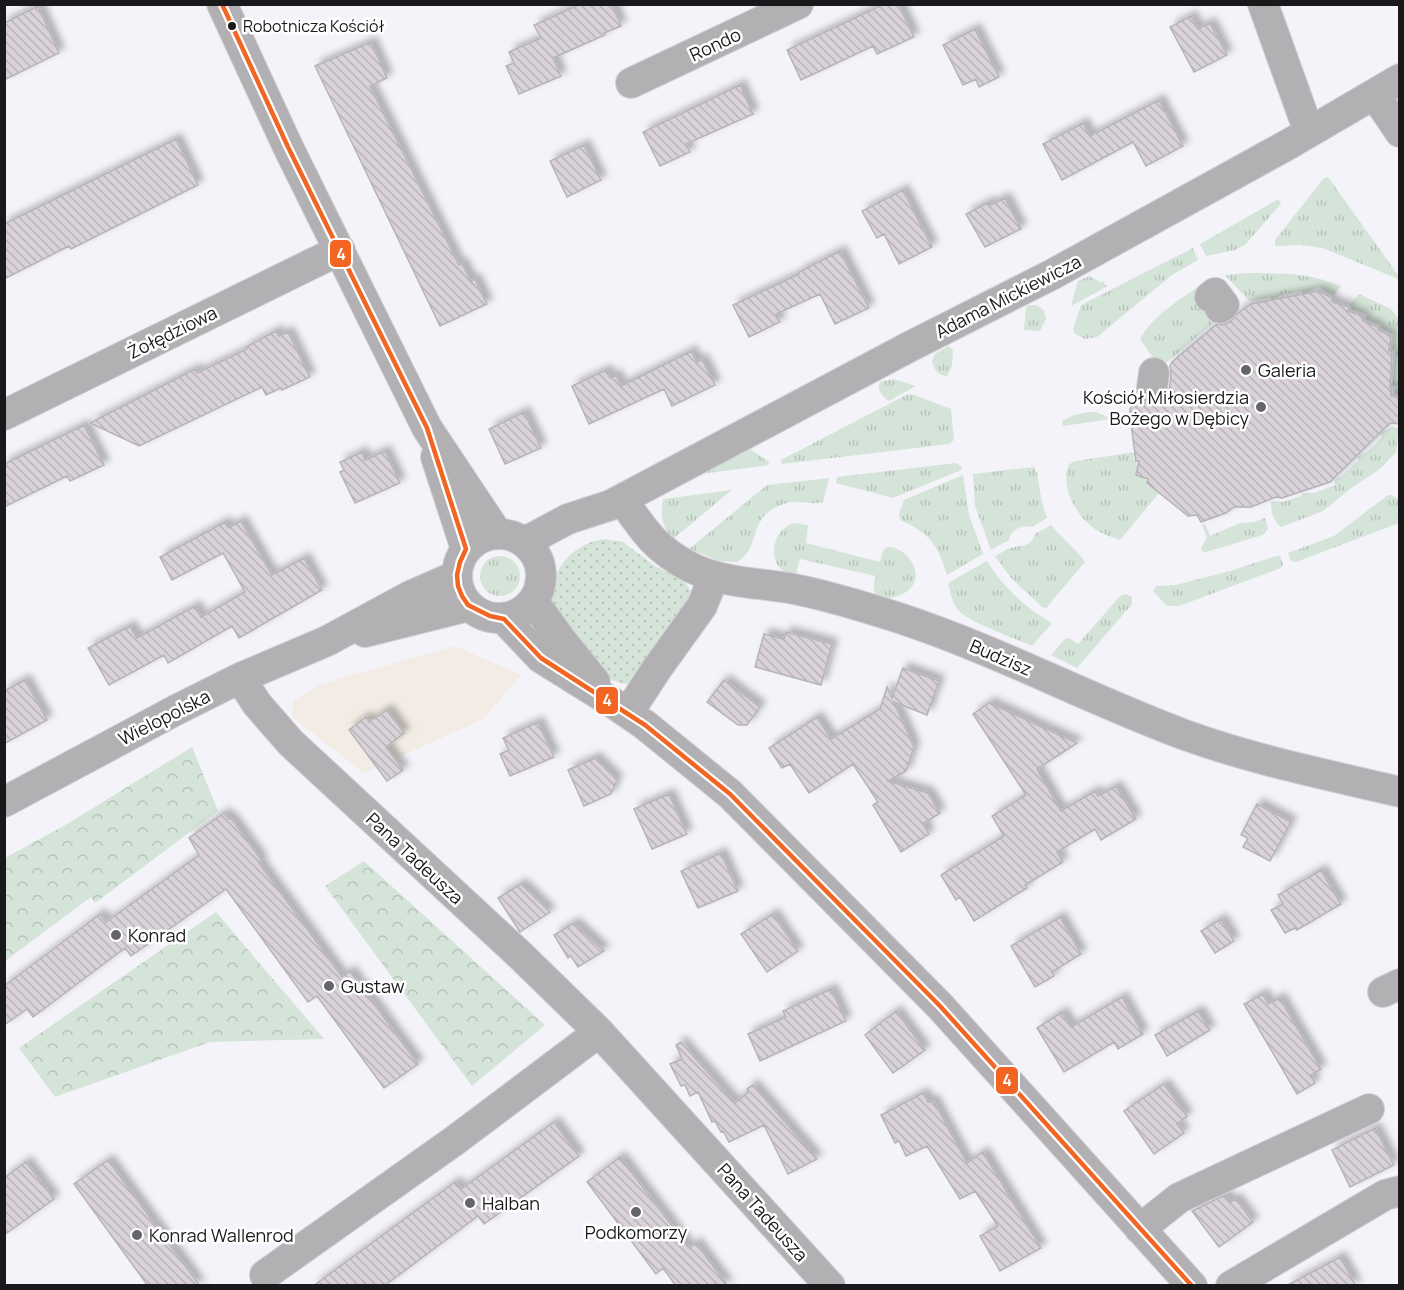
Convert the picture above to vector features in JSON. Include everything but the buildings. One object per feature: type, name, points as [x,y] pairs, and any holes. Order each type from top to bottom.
[{"type":"street","points":[[222,4],[427,428],[461,562],[460,593],[469,606],[487,617],[504,619],[523,611],[533,601],[541,580],[520,546],[427,428]]},
{"type":"street","name":"Rondo","points":[[631,83],[798,4]]},
{"type":"street","points":[[1263,4],[1309,132]]},
{"type":"street","name":"Adama Mickiewicza","points":[[520,546],[577,534],[617,502],[1053,274],[1400,79]]},
{"type":"street","points":[[1375,95],[1400,132]]},
{"type":"street","name":"Żołędziowa","points":[[4,415],[340,250]]},
{"type":"street","name":"Budzisz","points":[[617,502],[650,539],[668,554],[694,569],[714,576],[795,590],[878,611],[974,645],[1101,702],[1187,735],[1276,762],[1400,792]]},
{"type":"street","points":[[461,562],[479,538],[520,546]]},
{"type":"street","name":"Wielopolska","points":[[4,802],[110,744],[240,678],[327,641],[410,596],[461,562]]},
{"type":"street","points":[[619,707],[656,670],[702,606],[714,576]]},
{"type":"street","points":[[533,601],[562,641],[619,707]]},
{"type":"street","name":"Wielopolska","points":[[327,641],[469,606]]},
{"type":"street","points":[[504,619],[541,658],[619,707],[730,794],[940,1006],[1192,1286]]},
{"type":"street","name":"Pana Tadeusza","points":[[240,678],[257,704],[291,743],[520,955],[599,1032],[830,1286]]},
{"type":"street","points":[[265,1275],[454,1141],[599,1032]]},
{"type":"street","points":[[1140,1229],[1179,1198],[1369,1108]]},
{"type":"street","points":[[1231,1286],[1386,1195],[1400,1191]]},
{"type":"shaded area","points":[[455,646],[522,675],[483,719],[364,773],[292,717],[293,701],[321,684]]},
{"type":"green space","points":[[1328,177],[1398,275],[1398,279],[1323,248],[1301,245],[1275,246],[1275,240],[1324,178]]},
{"type":"green space","points":[[1277,200],[1281,202],[1279,206],[1245,245],[1235,250],[1206,256],[1200,244]]},
{"type":"green space","points":[[1193,248],[1198,260],[1172,275],[1097,337],[1085,339],[1075,334],[1073,329],[1081,305]]},
{"type":"green space","points":[[1249,273],[1307,276],[1341,286],[1334,295],[1318,287],[1304,294],[1301,291],[1283,294],[1272,300],[1270,297],[1249,301],[1225,275]]},
{"type":"green space","points":[[1089,276],[1101,282],[1105,281],[1104,284],[1108,286],[1071,306],[1078,281]]},
{"type":"green space","points":[[1210,279],[1233,306],[1160,368],[1140,339],[1162,313]]},
{"type":"green space","points":[[1359,294],[1391,309],[1399,319],[1399,395],[1395,394],[1395,386],[1393,386],[1394,334],[1366,319],[1367,314],[1352,309],[1350,305]]},
{"type":"green space","points":[[1028,305],[1036,305],[1044,310],[1046,319],[1040,331],[1024,330]]},
{"type":"green space","points":[[948,346],[953,350],[952,366],[947,376],[937,372],[932,361],[935,354]]},
{"type":"green space","points":[[894,379],[916,386],[889,401],[880,393],[879,385],[880,382]]},
{"type":"green space","points":[[912,394],[951,409],[954,440],[949,444],[782,464],[781,460],[906,395]]},
{"type":"green space","points":[[1088,412],[1096,412],[1111,419],[1063,426],[1062,421]]},
{"type":"green space","points":[[1392,427],[1399,428],[1396,452],[1380,469],[1323,511],[1281,527],[1276,522],[1271,509],[1271,501],[1282,502],[1301,496],[1302,493],[1314,493],[1335,485],[1334,480],[1342,476],[1359,460],[1357,457],[1368,451],[1382,437],[1380,433]]},
{"type":"green space","points":[[750,449],[769,462],[769,465],[701,474]]},
{"type":"green space","points":[[1136,452],[1133,459],[1136,460],[1137,469],[1148,482],[1147,486],[1155,487],[1159,493],[1120,540],[1098,531],[1077,511],[1066,483],[1067,473],[1069,464],[1076,461]]},
{"type":"green space","points":[[956,463],[962,467],[961,470],[893,498],[836,483],[837,477]]},
{"type":"green space","points":[[1034,467],[1047,518],[1032,527],[1024,526],[1017,529],[1009,540],[991,550],[975,506],[973,474]]},
{"type":"green space","points":[[963,475],[969,515],[983,554],[947,575],[940,555],[931,541],[918,529],[900,520],[899,514],[904,500]]},
{"type":"green space","points":[[829,478],[823,502],[787,503],[763,517],[750,549],[737,562],[719,561],[689,549],[767,485]]},
{"type":"green space","points":[[732,490],[673,539],[669,535],[663,520],[663,499]]},
{"type":"green space","points":[[1388,495],[1399,500],[1399,523],[1296,562],[1291,561],[1288,553],[1334,536]]},
{"type":"green space","points":[[1265,518],[1268,529],[1263,535],[1206,552],[1201,549],[1207,537],[1202,525],[1205,524],[1210,536],[1240,523]]},
{"type":"green space","points":[[794,523],[808,525],[806,543],[880,562],[883,551],[887,547],[898,549],[908,557],[915,569],[915,579],[911,588],[903,594],[885,598],[878,596],[874,590],[876,576],[800,559],[796,573],[793,575],[784,572],[778,566],[774,550],[780,533]]},
{"type":"green space","points":[[1051,525],[1085,562],[1046,608],[1042,607],[1011,578],[995,556],[1010,548],[1028,544],[1035,534]]},
{"type":"green space","points":[[604,539],[623,542],[655,566],[685,581],[692,594],[630,683],[619,683],[607,677],[596,666],[551,601],[555,579],[565,560],[582,546]]},
{"type":"green space","points":[[500,556],[514,562],[520,576],[514,590],[500,596],[486,590],[480,576],[486,562]]},
{"type":"green space","points":[[1280,556],[1283,565],[1281,568],[1179,606],[1167,606],[1153,591],[1156,586],[1176,585]]},
{"type":"green space","points":[[987,561],[1015,596],[1052,623],[1032,646],[971,620],[963,615],[954,604],[948,583]]},
{"type":"green space","points":[[1126,594],[1132,597],[1132,604],[1077,668],[1051,655],[1065,639],[1069,638],[1078,644],[1120,596]]},
{"type":"green space","points":[[192,747],[218,811],[95,903],[91,897],[5,961],[5,858],[67,824]]},
{"type":"green space","points":[[364,861],[545,1025],[472,1086],[325,886]]},
{"type":"green space","points":[[216,912],[324,1039],[210,1042],[55,1097],[19,1048]]},
{"type":"transit line","name":"4","points":[[222,4],[288,147],[427,428],[466,549],[457,575],[458,586],[468,605],[490,616],[504,619],[541,658],[645,725],[730,794],[940,1006],[1192,1286]]},
{"type":"place","name":"Robotnicza Kościół","points":[[232,26]]},
{"type":"place","name":"Galeria","points":[[1246,370]]},
{"type":"place","name":"Kościół Miłosierdzia Bożego w Dębicy","points":[[1261,407]]},
{"type":"place","name":"Konrad","points":[[116,935]]},
{"type":"place","name":"Gustaw","points":[[329,986]]},
{"type":"place","name":"Halban","points":[[470,1203]]},
{"type":"place","name":"Podkomorzy","points":[[636,1212]]},
{"type":"place","name":"Konrad Wallenrod","points":[[137,1235]]}]
